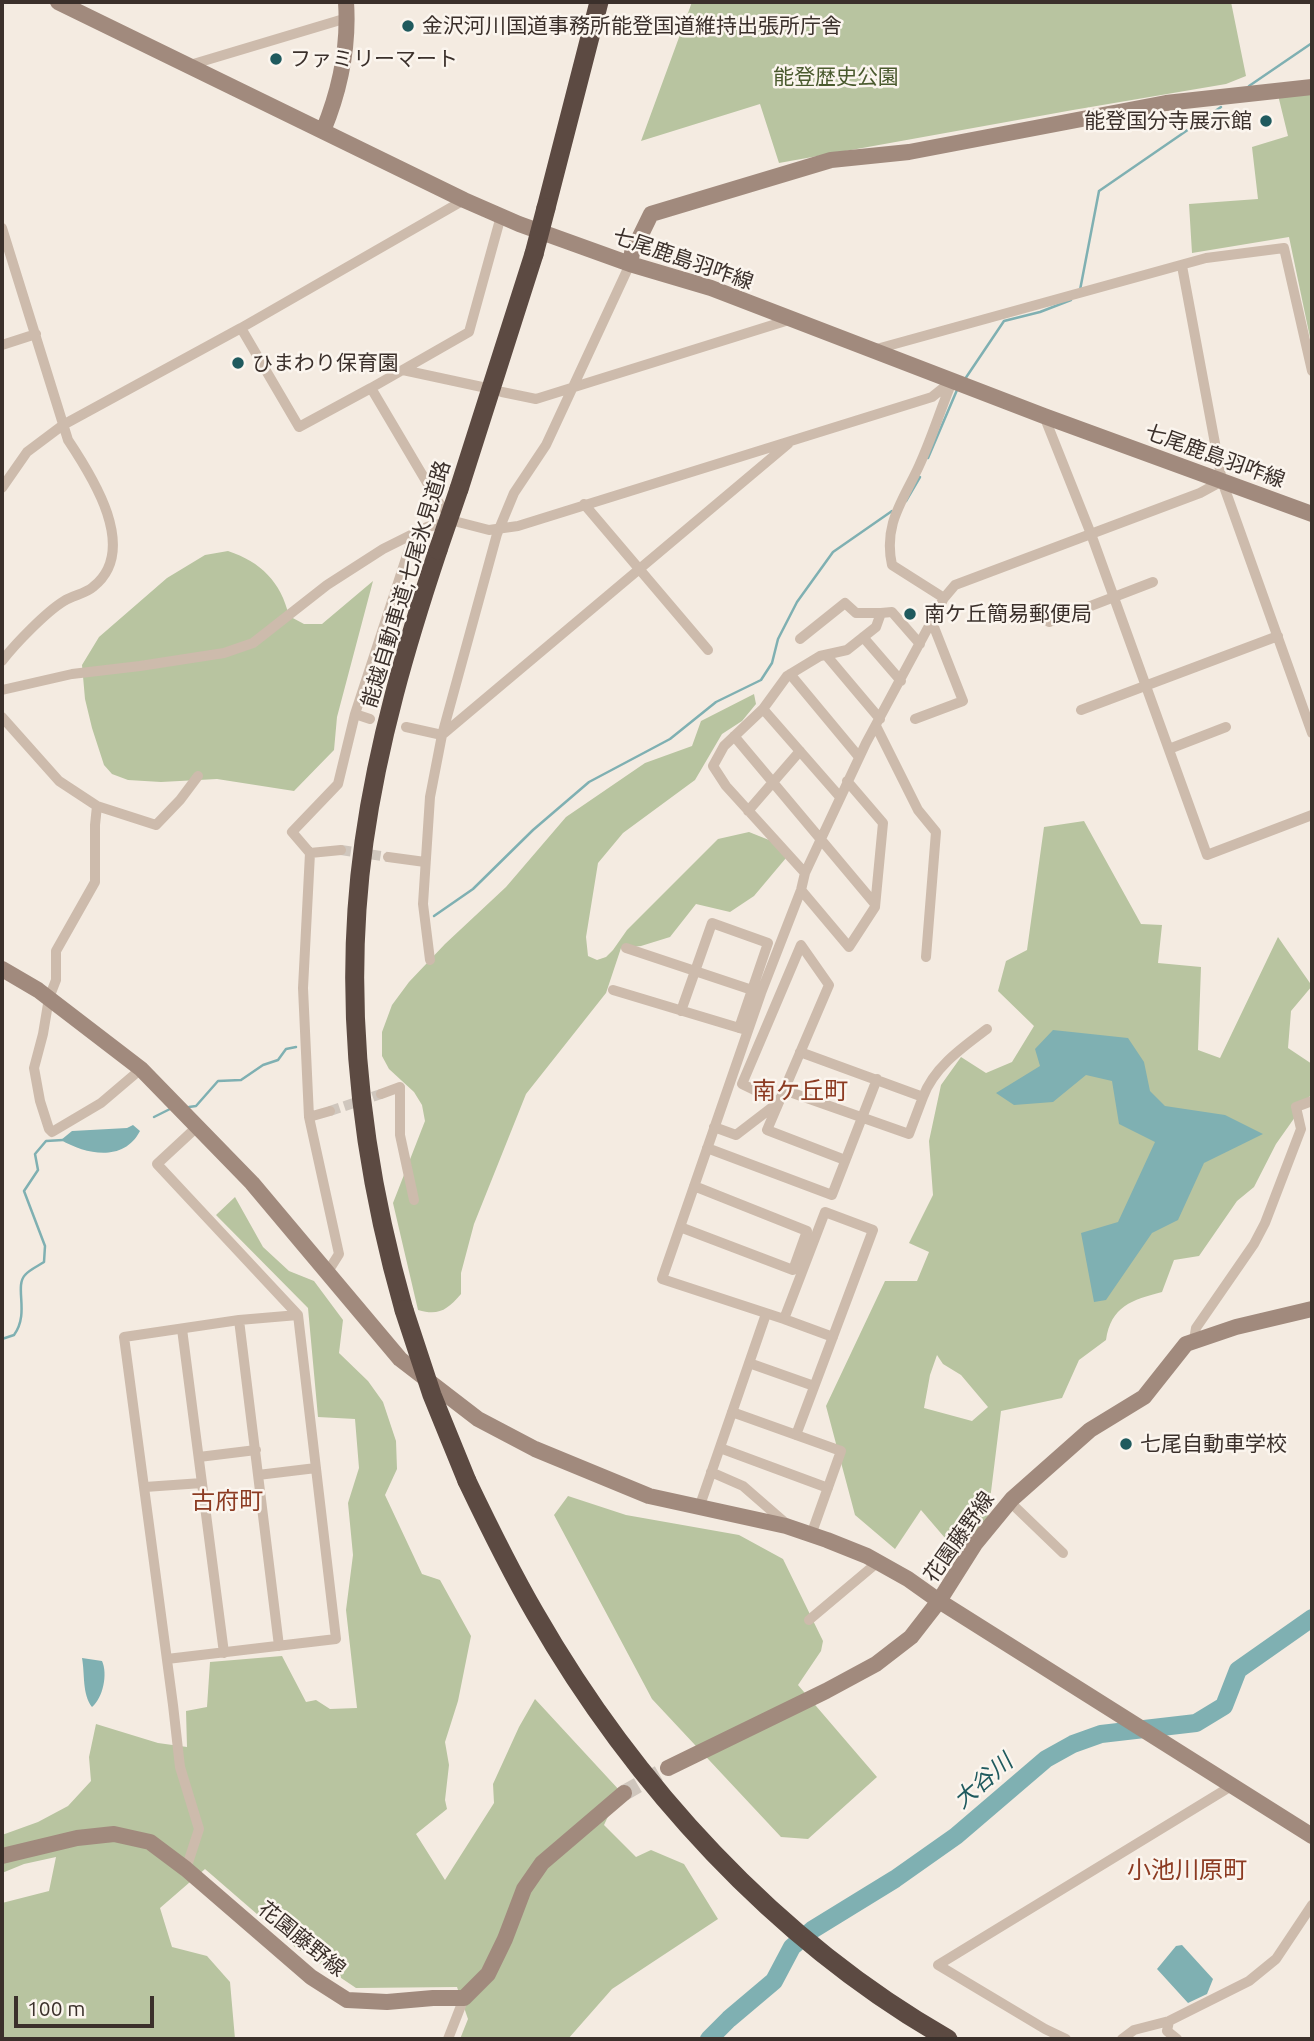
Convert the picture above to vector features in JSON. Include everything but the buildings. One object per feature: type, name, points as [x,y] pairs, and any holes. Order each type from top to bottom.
[{"type":"highway","name":"能越自動車道;七尾氷見道路","points":[[599,2],[534,254],[399,671],[375,775],[364,843],[355,952],[355,1003],[362,1108],[380,1217],[404,1310],[432,1395],[467,1481],[535,1614],[578,1682],[617,1737],[702,1840],[744,1883],[835,1962],[948,2039]]},
{"type":"main road","name":"七尾鹿島羽咋線","points":[[58,2],[501,216],[630,264],[711,288],[1044,416],[1312,514]]},
{"type":"main road","points":[[323,131],[339,83],[345,52],[346,2]]},
{"type":"main road","points":[[630,264],[632,253],[651,214],[818,163],[909,152],[1166,103],[1312,87]]},
{"type":"main road","points":[[2,969],[49,998],[141,1069],[282,1216],[401,1359],[478,1419],[591,1473],[649,1496],[791,1528],[878,1562],[908,1578],[939,1601],[1312,1836]]},
{"type":"main road","points":[[1194,1339],[1312,1309]]},
{"type":"main road","name":"花園藤野線","points":[[668,1768],[769,1720],[876,1664],[911,1637],[939,1601],[975,1544],[1010,1502],[1090,1430],[1144,1397],[1180,1350],[1194,1339]]},
{"type":"main road","points":[[464,1998],[488,1974],[524,1889],[542,1863],[624,1793]]},
{"type":"main road","name":"花園藤野線","points":[[2,1856],[77,1838],[114,1834],[150,1842],[186,1869],[311,1977],[347,2000],[387,2002],[464,1998]]},
{"type":"street","points":[[190,65],[347,19]]},
{"type":"street","points":[[2,488],[27,452],[63,425],[241,328],[464,200]]},
{"type":"street","points":[[241,328],[299,428],[469,332],[501,216]]},
{"type":"street","points":[[2,228],[68,440],[86,466],[105,502],[110,520],[111,562],[95,586],[65,600],[13,647],[2,661]]},
{"type":"street","points":[[873,350],[1206,258],[1284,248],[1312,371]]},
{"type":"street","points":[[430,960],[423,904],[430,797],[442,735],[499,528],[514,493],[546,445],[630,264]]},
{"type":"street","points":[[1182,266],[1223,481],[1312,733]]},
{"type":"street","points":[[502,391],[536,399],[792,319]]},
{"type":"street","points":[[2,345],[36,334]]},
{"type":"street","points":[[403,370],[482,387]]},
{"type":"street","points":[[2,690],[72,674],[224,653],[253,643],[327,585],[383,549],[427,527],[454,521],[489,530],[518,526],[932,397],[958,383]]},
{"type":"street","points":[[944,598],[892,565],[888,546],[897,508],[958,383]]},
{"type":"street","points":[[371,388],[439,503],[454,521]]},
{"type":"street","points":[[1044,416],[1091,534],[1207,855],[1312,815]]},
{"type":"street","points":[[442,735],[793,440]]},
{"type":"street","points":[[744,1029],[801,890],[805,873],[859,757],[944,598],[955,585],[1200,493],[1223,481]]},
{"type":"street","points":[[584,504],[708,650]]},
{"type":"street","points":[[327,1273],[339,1254],[309,1117],[303,988],[310,853],[292,832],[338,784],[355,714],[414,534]]},
{"type":"street","points":[[1049,622],[1153,582]]},
{"type":"street","points":[[800,639],[845,603],[856,613],[892,612],[920,644]]},
{"type":"street","points":[[805,873],[726,786],[713,766],[724,746],[764,709],[790,674],[826,655],[847,650],[876,627],[881,613]]},
{"type":"street","points":[[915,719],[963,701],[932,622]]},
{"type":"street","points":[[1081,710],[1278,636]]},
{"type":"street","points":[[863,637],[901,681]]},
{"type":"street","points":[[826,655],[878,723],[918,810],[936,832],[926,957]]},
{"type":"street","points":[[790,674],[859,757]]},
{"type":"street","points":[[764,709],[840,797]]},
{"type":"street","points":[[355,714],[370,719]]},
{"type":"street","points":[[2,717],[59,781],[97,806],[156,825],[198,776]]},
{"type":"street","points":[[406,727],[442,735]]},
{"type":"street","points":[[1168,749],[1226,727]]},
{"type":"street","points":[[734,736],[875,904]]},
{"type":"street","points":[[748,811],[800,751]]},
{"type":"street","points":[[801,890],[849,947],[875,904],[883,823],[848,781]]},
{"type":"street","points":[[97,806],[95,882],[56,951],[56,980],[49,998],[34,1068],[49,1129],[52,1132],[101,1103],[141,1069]]},
{"type":"street","points":[[310,853],[341,850]]},
{"type":"street","points":[[388,857],[425,862]]},
{"type":"street","points":[[681,1011],[712,923],[768,943],[752,990],[744,1029],[715,1127],[662,1279],[833,1337]]},
{"type":"street","points":[[767,1130],[779,1102],[800,1052],[829,985],[801,945],[742,1084],[779,1102]]},
{"type":"street","points":[[626,948],[752,990]]},
{"type":"street","points":[[613,990],[744,1029]]},
{"type":"street","points":[[784,1090],[909,1134],[926,1089],[953,1055],[987,1029]]},
{"type":"street","points":[[800,1052],[923,1097]]},
{"type":"street","points":[[707,1148],[831,1195],[877,1079]]},
{"type":"street","points":[[381,1094],[400,1087],[400,1135],[414,1200]]},
{"type":"street","points":[[1194,1339],[1196,1328],[1254,1244],[1265,1223],[1301,1129],[1296,1107],[1312,1101]]},
{"type":"street","points":[[715,1127],[736,1135],[779,1102]]},
{"type":"street","points":[[309,1117],[330,1111]]},
{"type":"street","points":[[751,1124],[845,1160]]},
{"type":"street","points":[[166,1659],[336,1639],[298,1315],[157,1164],[198,1126]]},
{"type":"street","points":[[680,1227],[793,1270],[807,1231],[694,1186]]},
{"type":"street","points":[[783,1319],[825,1212],[873,1230],[796,1435]]},
{"type":"street","points":[[699,1508],[765,1314]]},
{"type":"street","points":[[186,1869],[199,1829],[180,1767],[124,1337],[298,1315]]},
{"type":"street","points":[[239,1321],[279,1646]]},
{"type":"street","points":[[182,1329],[224,1653]]},
{"type":"street","points":[[749,1363],[814,1386]]},
{"type":"street","points":[[732,1412],[841,1451],[811,1535]]},
{"type":"street","points":[[720,1448],[828,1488]]},
{"type":"street","points":[[199,1457],[256,1450]]},
{"type":"street","points":[[258,1475],[316,1468]]},
{"type":"street","points":[[711,1472],[743,1486],[791,1528]]},
{"type":"street","points":[[145,1487],[202,1483]]},
{"type":"street","points":[[1010,1502],[1063,1553]]},
{"type":"street","points":[[809,1620],[878,1562]]},
{"type":"street","points":[[1066,2039],[938,1965],[1233,1785]]},
{"type":"street","points":[[1122,2039],[1134,2030],[1168,2021],[1249,1981],[1276,1959],[1312,1905]]},
{"type":"street","points":[[448,2039],[464,1998]]},
{"type":"street","points":[[1168,2021],[1167,2031],[1177,2039]]},
{"type":"green space","name":"能登歴史公園","points":[[692,2],[1231,2],[1246,76],[1226,84],[779,163],[760,104],[641,141]]},
{"type":"green space","points":[[1312,93],[1312,347],[1289,237],[1192,253],[1189,204],[1258,199],[1252,147],[1288,136],[1278,95]]},
{"type":"green space","points":[[228,551],[260,567],[281,593],[289,616],[304,624],[322,624],[373,581],[337,717],[334,750],[294,791],[217,779],[161,782],[128,780],[112,774],[104,765],[92,728],[85,699],[82,665],[99,637],[167,578],[205,555]]},
{"type":"green space","points":[[754,694],[756,704],[742,721],[722,734],[695,780],[623,833],[598,863],[586,937],[588,956],[597,960],[606,957],[627,930],[718,839],[749,832],[779,844],[786,858],[754,896],[730,912],[696,904],[670,937],[641,946],[621,948],[606,993],[526,1094],[474,1224],[461,1273],[461,1294],[437,1312],[418,1310],[393,1203],[425,1121],[422,1105],[414,1092],[389,1069],[382,1056],[382,1032],[392,1005],[409,982],[445,944],[506,887],[566,817],[645,763],[692,746],[701,721]]},
{"type":"green space","points":[[1084,821],[1141,924],[1162,925],[1158,963],[1201,967],[1198,1050],[1220,1058],[1278,937],[1312,986],[1291,1011],[1288,1048],[1312,1064],[1312,1093],[1276,1144],[1254,1187],[1237,1201],[1199,1256],[1174,1260],[1162,1292],[1132,1302],[1118,1312],[1106,1340],[1079,1360],[1062,1398],[1001,1411],[988,1516],[976,1535],[945,1538],[921,1510],[895,1549],[855,1515],[826,1406],[885,1281],[917,1281],[929,1252],[909,1243],[933,1195],[929,1141],[941,1085],[961,1057],[986,1073],[1012,1062],[1034,1026],[998,991],[1006,961],[1027,950],[1044,827]],"holes":[[[937,1355],[943,1364],[961,1375],[988,1407],[972,1421],[924,1408]]]},
{"type":"green space","points":[[235,1197],[263,1247],[289,1271],[314,1281],[343,1320],[339,1353],[368,1381],[383,1402],[396,1441],[397,1469],[385,1495],[422,1574],[440,1580],[471,1636],[458,1701],[445,1742],[449,1765],[445,1800],[447,1809],[416,1834],[445,1880],[494,1803],[493,1784],[535,1699],[620,1791],[604,1825],[636,1857],[651,1850],[684,1864],[718,1919],[612,1989],[568,2039],[460,2039],[468,2019],[457,1987],[356,1988],[295,1947],[205,1869],[160,1908],[172,1947],[207,1956],[230,1982],[235,2039],[2,2039],[2,1903],[49,1891],[56,1857],[24,1864],[2,1873],[2,1835],[38,1822],[68,1806],[91,1781],[89,1757],[96,1724],[158,1743],[187,1747],[186,1711],[207,1707],[210,1662],[282,1656],[306,1702],[316,1700],[330,1709],[357,1708],[346,1610],[353,1555],[348,1503],[359,1468],[355,1419],[318,1417],[308,1308],[216,1215]]},
{"type":"green space","points":[[568,1496],[626,1515],[739,1535],[783,1559],[823,1641],[821,1651],[798,1685],[877,1777],[808,1839],[781,1837],[652,1699],[554,1515]]},
{"type":"water","points":[[1053,1030],[1128,1038],[1144,1062],[1150,1091],[1165,1106],[1225,1115],[1263,1134],[1204,1163],[1178,1220],[1152,1233],[1106,1300],[1094,1302],[1081,1233],[1118,1222],[1155,1142],[1119,1124],[1112,1081],[1086,1075],[1053,1102],[1014,1105],[996,1093],[1040,1066],[1035,1049]]},
{"type":"water","points":[[133,1125],[140,1131],[125,1148],[115,1151],[93,1152],[61,1140],[72,1131],[127,1128]]},
{"type":"water","points":[[82,1658],[102,1661],[104,1666],[102,1692],[92,1707],[85,1690]]},
{"type":"water","points":[[1182,1945],[1213,1979],[1207,1994],[1188,2003],[1157,1969],[1176,1946]]},
{"type":"waterway","points":[[1249,86],[1312,43]]},
{"type":"waterway","points":[[1080,290],[1099,191],[1221,107]]},
{"type":"waterway","points":[[965,379],[1004,321],[1040,312],[1071,300]]},
{"type":"waterway","points":[[928,458],[957,390]]},
{"type":"waterway","points":[[906,501],[920,477]]},
{"type":"waterway","points":[[434,916],[473,889],[533,830],[589,782],[670,739],[716,702],[761,680],[772,663],[778,639],[797,602],[833,552],[892,511]]},
{"type":"waterway","points":[[189,1107],[196,1106],[218,1081],[241,1080],[263,1065],[278,1060],[286,1049],[296,1047]]},
{"type":"waterway","points":[[154,1117],[170,1109]]},
{"type":"waterway","points":[[2,1339],[14,1335],[19,1327],[22,1280],[29,1271],[44,1262],[45,1246],[24,1191],[38,1170],[35,1154],[46,1141],[63,1140]]},
{"type":"waterway","name":"大谷川","points":[[709,2039],[774,1981],[792,1947],[812,1930],[895,1879],[956,1836],[1046,1759],[1073,1744],[1101,1734],[1196,1723],[1224,1706],[1238,1670],[1312,1618]]},
{"type":"tunnel","points":[[341,850],[388,857]]},
{"type":"tunnel","points":[[330,1111],[381,1094]]},
{"type":"tunnel","points":[[624,1793],[668,1768]]},
{"type":"place","name":"金沢河川国道事務所能登国道維持出張所庁舎","points":[[408,26]]},
{"type":"place","name":"ファミリーマート","points":[[276,59]]},
{"type":"place","name":"能登国分寺展示館","points":[[1266,121]]},
{"type":"place","name":"ひまわり保育園","points":[[238,363]]},
{"type":"place","name":"南ケ丘簡易郵便局","points":[[910,614]]},
{"type":"place","name":"七尾自動車学校","points":[[1126,1444]]},
{"type":"district","name":"南ケ丘町","points":[[800,1091]]},
{"type":"district","name":"古府町","points":[[227,1501]]},
{"type":"district","name":"小池川原町","points":[[1187,1870]]}]
